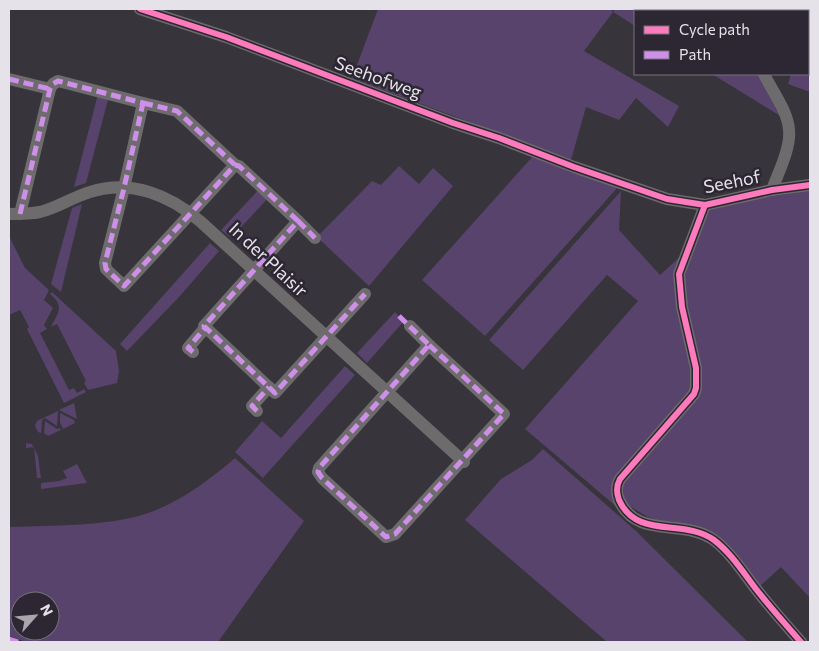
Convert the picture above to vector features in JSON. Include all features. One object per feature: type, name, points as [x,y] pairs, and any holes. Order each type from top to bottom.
[{"type":"street","name":"Seehofweg","points":[[140,9],[226,38],[604,178]]},
{"type":"street","name":"Seehof","points":[[764,75],[786,118],[790,131],[783,160],[772,190]]},
{"type":"street","points":[[9,79],[50,89]]},
{"type":"street","points":[[14,214],[50,89],[58,81],[176,111],[235,165],[239,166],[315,238]]},
{"type":"street","points":[[143,103],[124,188],[104,263],[106,269],[124,286],[235,165]]},
{"type":"street","name":"Seehof","points":[[604,178],[666,199],[705,205],[772,190],[810,185]]},
{"type":"street","name":"In der Plaisir","points":[[14,214],[41,212],[89,192],[106,188],[136,189],[157,194],[175,203],[191,214],[463,461]]},
{"type":"street","points":[[705,205],[679,274],[682,307],[696,368],[696,388],[694,394],[620,478],[616,486],[618,496],[622,506],[629,515],[642,523],[691,529],[706,534],[715,541],[730,554],[757,591],[801,642]]},
{"type":"street","points":[[193,352],[188,348],[206,328],[204,326],[298,221]]},
{"type":"street","points":[[206,328],[275,393],[365,294]]},
{"type":"street","points":[[410,326],[504,414],[395,534],[388,538],[322,478],[318,472],[321,464],[430,345]]},
{"type":"street","points":[[257,411],[252,406],[269,387]]},
{"type":"shaded area","points":[[378,9],[610,9],[613,12],[584,51],[679,106],[668,127],[636,98],[619,120],[586,107],[571,160],[352,78]]},
{"type":"shaded area","points":[[615,9],[682,10],[634,10],[634,25],[613,12]]},
{"type":"shaded area","points":[[690,9],[751,9],[750,10]]},
{"type":"shaded area","points":[[810,27],[810,92],[788,84],[791,75],[809,75]]},
{"type":"shaded area","points":[[714,75],[760,75],[782,117]]},
{"type":"shaded area","points":[[98,94],[109,96],[86,183],[74,187]]},
{"type":"shaded area","points":[[533,156],[618,187],[485,336],[422,280]]},
{"type":"shaded area","points":[[399,166],[419,184],[433,168],[453,186],[369,286],[317,237],[372,181],[381,185]]},
{"type":"shaded area","points":[[261,187],[271,195],[231,238],[221,230]]},
{"type":"shaded area","points":[[621,191],[619,230],[660,275],[682,255],[694,369],[691,393],[612,483],[618,508],[525,429],[638,301],[607,275],[523,370],[489,340]]},
{"type":"shaded area","points":[[810,191],[810,598],[781,567],[759,587],[740,558],[648,517],[624,503],[623,484],[697,398],[683,281],[707,209],[766,197]]},
{"type":"shaded area","points":[[82,204],[61,292],[51,284],[72,208]]},
{"type":"shaded area","points":[[9,236],[25,268],[49,290],[44,300],[53,308],[44,325],[47,329],[40,333],[69,390],[74,388],[77,393],[84,389],[86,392],[64,403],[27,329],[29,327],[20,310],[9,315]]},
{"type":"shaded area","points":[[210,243],[219,251],[179,297],[127,351],[120,344]]},
{"type":"shaded area","points":[[52,292],[116,351],[119,371],[117,383],[88,390],[84,383],[86,381],[57,324],[51,327],[59,310],[55,298],[50,294]]},
{"type":"shaded area","points":[[395,312],[404,321],[367,363],[357,353]]},
{"type":"shaded area","points":[[345,366],[355,375],[263,478],[235,452],[262,421],[281,438]]},
{"type":"shaded area","points":[[74,403],[77,419],[59,410]]},
{"type":"shaded area","points":[[58,411],[57,426],[45,418],[42,420],[41,433],[38,432],[35,426],[37,421]]},
{"type":"shaded area","points":[[60,413],[74,420],[75,423],[63,429],[60,422]]},
{"type":"shaded area","points":[[45,421],[61,430],[48,436],[44,434]]},
{"type":"shaded area","points":[[26,443],[32,444],[34,447],[26,448]]},
{"type":"shaded area","points":[[34,448],[38,456],[41,478],[37,478]]},
{"type":"shaded area","points":[[543,449],[636,531],[748,642],[607,642],[465,520],[501,479],[532,460]]},
{"type":"shaded area","points":[[235,458],[304,521],[218,642],[23,641],[60,641],[60,591],[10,591],[9,636],[9,527],[95,523],[129,518],[170,504],[204,483]]},
{"type":"shaded area","points":[[77,464],[87,483],[41,489],[41,483],[67,478],[63,471]]},
{"type":"marked path","points":[[9,79],[50,89]]},
{"type":"marked path","points":[[20,214],[50,89],[53,84],[58,81],[143,103]]},
{"type":"marked path","points":[[143,103],[177,111],[235,165],[124,286],[106,269],[105,263],[143,103]]},
{"type":"marked path","points":[[235,165],[239,166],[298,221],[204,326],[275,393],[365,294]]},
{"type":"marked path","points":[[298,221],[315,238]]},
{"type":"marked path","points":[[399,316],[429,345]]},
{"type":"marked path","points":[[193,352],[188,348],[205,328]]},
{"type":"marked path","points":[[429,345],[504,414],[395,534],[386,537],[322,478],[318,472],[319,468],[429,345]]},
{"type":"marked path","points":[[257,411],[252,406],[269,387]]},
{"type":"marked path","points":[[9,639],[18,642]]},
{"type":"cycle path","points":[[140,9],[226,37],[453,123],[667,199],[705,205],[772,190],[810,185]]},
{"type":"cycle path","points":[[705,205],[679,274],[682,307],[696,368],[696,388],[694,394],[620,479],[617,494],[627,512],[637,520],[662,527],[689,530],[714,540],[731,557],[801,642]]}]
